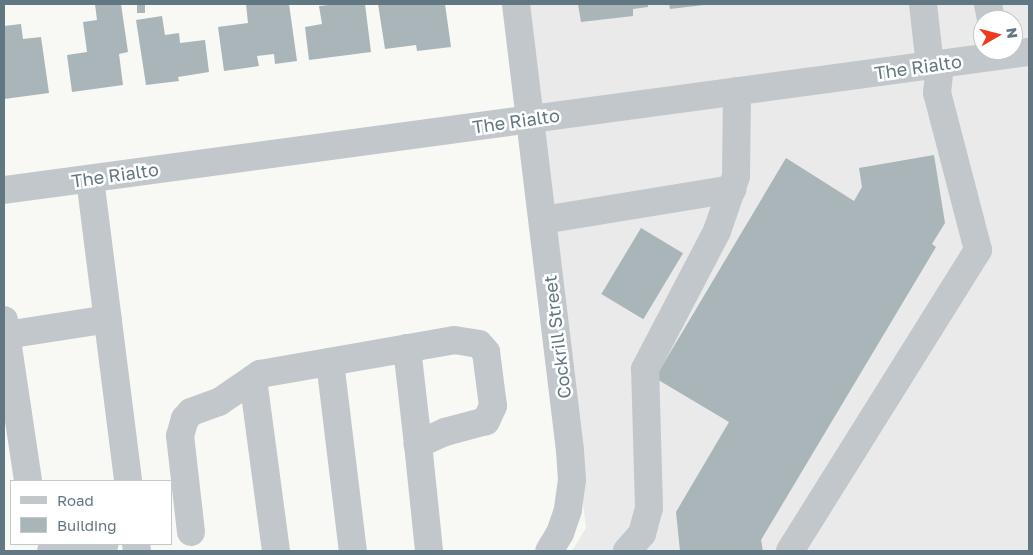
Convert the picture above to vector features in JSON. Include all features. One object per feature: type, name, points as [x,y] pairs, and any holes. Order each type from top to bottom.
[{"type":"street","name":"Cockrill Street","points":[[516,4],[543,220],[572,480],[568,510],[560,533],[549,551]]},
{"type":"street","points":[[790,551],[978,250],[936,93],[935,64],[923,4]]},
{"type":"street","name":"The Rialto","points":[[4,190],[935,64],[973,57]]},
{"type":"street","points":[[627,551],[642,534],[649,508],[644,369],[717,231],[732,189],[736,176],[737,91]]},
{"type":"street","points":[[90,179],[128,480]]},
{"type":"street","points":[[543,220],[732,189]]},
{"type":"street","points":[[28,480],[5,327],[108,319]]},
{"type":"street","points":[[186,539],[180,436],[185,419],[191,412],[219,402],[260,374],[454,340],[479,344],[486,352],[493,406],[486,421],[445,432],[418,444]]},
{"type":"street","points":[[406,348],[429,551]]},
{"type":"street","points":[[330,362],[353,551]]},
{"type":"street","points":[[253,379],[276,551]]},
{"type":"street","points":[[51,551],[97,545]]},
{"type":"shaded area","points":[[512,4],[1029,4],[1029,551],[572,551],[586,528],[543,181]]},
{"type":"building","points":[[95,4],[121,4],[128,52],[119,54],[123,85],[72,92],[67,55],[87,52],[83,22],[97,20]]},
{"type":"building","points":[[137,4],[145,4],[145,13],[137,13]]},
{"type":"building","points":[[246,4],[289,4],[297,61],[275,64],[274,54],[257,56],[259,66],[224,71],[218,27],[248,23]]},
{"type":"building","points":[[365,4],[371,52],[309,60],[305,27],[322,24],[319,6]]},
{"type":"building","points":[[378,4],[445,4],[451,47],[417,51],[416,45],[385,49]]},
{"type":"building","points":[[578,4],[648,4],[648,7],[633,9],[633,16],[581,22]]},
{"type":"building","points":[[669,4],[704,4],[704,5],[670,9]]},
{"type":"building","points":[[162,16],[165,35],[179,33],[180,43],[205,40],[209,72],[178,77],[179,81],[146,85],[136,20]]},
{"type":"building","points":[[21,24],[23,39],[41,37],[49,93],[4,99],[4,26]]},
{"type":"building","points":[[934,155],[945,223],[932,244],[936,247],[761,540],[763,551],[680,551],[676,512],[729,422],[655,378],[786,158],[854,201],[862,187],[859,168]]},
{"type":"building","points":[[641,228],[683,253],[643,319],[601,294]]}]
